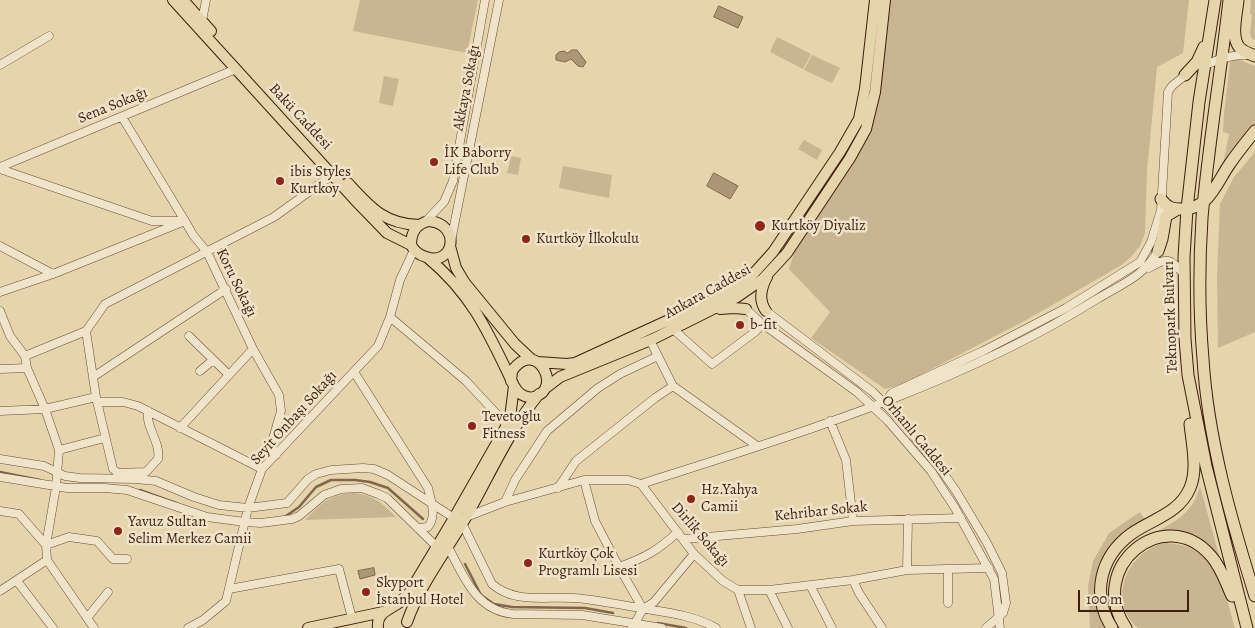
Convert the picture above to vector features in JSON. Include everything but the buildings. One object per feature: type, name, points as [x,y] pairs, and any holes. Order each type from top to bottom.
[{"type":"highway","name":"Teknopark Bulvarı","points":[[1215,0],[1182,209],[1184,321],[1188,375],[1206,466],[1247,628]]},
{"type":"highway","name":"Teknopark Bulvarı","points":[[1229,0],[1204,203],[1201,275],[1203,361],[1213,433],[1229,502],[1255,596]]},
{"type":"highway","points":[[1238,0],[1237,43],[1240,48],[1255,56]]},
{"type":"highway","points":[[1184,75],[1202,52],[1212,27]]},
{"type":"highway","points":[[1158,251],[1166,216],[1204,203],[1235,156],[1255,131]]},
{"type":"highway","points":[[1161,199],[1167,206],[1182,209]]},
{"type":"highway","points":[[1112,628],[1103,610],[1100,593],[1101,578],[1108,560],[1130,535],[1176,508],[1186,495],[1192,480],[1193,457],[1187,398],[1188,375]]},
{"type":"highway","points":[[1229,502],[1255,570]]},
{"type":"highway","points":[[1126,628],[1116,607],[1116,587],[1119,571],[1128,556],[1135,549],[1150,540],[1168,537],[1186,539],[1203,548],[1218,564],[1247,628]]},
{"type":"main road","name":"Bakü Caddesi","points":[[173,0],[387,233],[413,247],[444,271],[480,317],[512,384]]},
{"type":"main road","name":"Bakü Caddesi","points":[[183,0],[370,206],[390,220],[406,225],[435,222],[442,224],[446,228],[456,268],[465,283],[515,344],[535,361]]},
{"type":"main road","name":"Ankara Caddesi","points":[[308,628],[385,611],[401,602],[409,593],[436,546],[461,520],[517,424],[543,391],[560,377],[650,340],[737,297],[755,272],[773,252],[840,152],[859,119],[865,89],[875,0]]},
{"type":"main road","name":"Ankara Caddesi","points":[[535,361],[575,363],[719,297],[763,280],[787,253],[850,158],[866,128],[875,92],[885,0]]},
{"type":"main road","points":[[413,247],[413,232],[422,223]]},
{"type":"main road","points":[[428,258],[439,259],[448,252],[451,244]]},
{"type":"main road","points":[[766,311],[760,298],[769,273]]},
{"type":"main road","points":[[744,286],[766,311]]},
{"type":"main road","points":[[737,297],[746,309]]},
{"type":"main road","points":[[712,310],[746,309]]},
{"type":"main road","points":[[535,361],[546,374],[548,381],[543,391],[534,397],[526,397],[517,391],[512,384],[512,371],[520,362],[535,361]]},
{"type":"main road","name":"Ankara Caddesi","points":[[406,625],[419,594],[448,547],[507,425],[510,418],[512,384]]},
{"type":"main road","points":[[378,628],[378,620],[385,611],[398,611],[402,613],[406,625]]},
{"type":"street","points":[[202,21],[206,0]]},
{"type":"street","name":"Akkaya Sokağı","points":[[422,223],[444,202],[453,181],[485,0]]},
{"type":"street","name":"Akkaya Sokağı","points":[[451,244],[499,0]]},
{"type":"street","points":[[0,65],[48,36]]},
{"type":"street","points":[[984,355],[1066,308],[1140,262],[1151,242],[1161,210],[1167,98],[1172,86],[1184,75],[1222,58],[1239,55],[1255,56]]},
{"type":"street","name":"Sena Sokağı","points":[[0,168],[236,70]]},
{"type":"street","name":"Koru Sokağı","points":[[122,117],[193,235],[207,252],[253,349],[279,395],[281,411],[272,446],[276,455]]},
{"type":"street","points":[[0,168],[152,221],[185,221]]},
{"type":"street","points":[[25,356],[86,331],[104,304],[274,217],[332,174]]},
{"type":"street","points":[[0,292],[53,274],[185,221]]},
{"type":"street","points":[[0,246],[53,274]]},
{"type":"street","name":"Seyit Onbaşı Sokağı","points":[[188,628],[203,620],[226,601],[248,508],[262,469],[378,346],[390,317],[400,280],[413,247]]},
{"type":"street","points":[[1140,273],[1149,266],[1158,251]]},
{"type":"street","points":[[461,520],[505,502],[584,480],[628,480],[641,484],[884,403],[892,393],[984,355],[1073,314],[1158,263],[1168,260],[1183,273]]},
{"type":"street","points":[[93,377],[226,289]]},
{"type":"street","points":[[1066,308],[1073,314]]},
{"type":"street","name":"Orhanlı Caddesi","points":[[746,309],[762,324],[874,406],[931,471],[961,518],[994,579],[1000,628]]},
{"type":"street","points":[[0,311],[10,336],[25,356],[27,368],[60,450],[46,545],[47,560],[94,628]]},
{"type":"street","name":"Orhanlı Caddesi","points":[[766,311],[864,384],[884,403],[942,471],[956,491],[998,564],[1004,583],[1006,603],[1003,614],[998,618]]},
{"type":"street","points":[[390,317],[466,381],[507,425]]},
{"type":"street","points":[[673,329],[712,364],[755,332],[762,324]]},
{"type":"street","points":[[86,331],[105,438],[113,469],[116,472],[148,471],[157,461],[159,456],[148,421],[148,411]]},
{"type":"street","points":[[0,336],[10,336]]},
{"type":"street","points":[[189,336],[229,375]]},
{"type":"street","points":[[650,340],[672,386],[757,446]]},
{"type":"street","points":[[180,428],[253,349]]},
{"type":"street","points":[[505,502],[515,480],[547,431],[598,388],[620,374],[658,356]]},
{"type":"street","points":[[200,371],[213,360]]},
{"type":"street","points":[[0,370],[27,368]]},
{"type":"street","points":[[354,372],[428,488],[433,515],[431,524],[428,527],[418,528]]},
{"type":"street","points":[[558,488],[576,461],[672,386]]},
{"type":"street","points":[[0,410],[45,409],[97,400],[123,402],[148,411],[262,469]]},
{"type":"street","points":[[830,421],[846,460],[853,521]]},
{"type":"street","points":[[60,450],[105,438]]},
{"type":"street","points":[[0,459],[44,466],[65,476],[156,481],[216,505],[248,508],[283,504],[290,501],[311,476],[331,470],[353,468],[374,470],[388,475],[432,504],[461,520],[492,584],[509,595],[537,598],[573,598],[643,609],[694,618],[716,628]]},
{"type":"street","points":[[0,477],[56,487],[127,490],[210,517],[261,523],[299,516],[324,495],[341,489],[370,490],[383,496],[436,546]]},
{"type":"street","points":[[584,480],[595,522],[643,609]]},
{"type":"street","name":"Dirlik Sokağı","points":[[641,484],[694,554],[723,581],[738,590]]},
{"type":"street","points":[[210,517],[216,513],[216,505]]},
{"type":"street","points":[[0,511],[19,514],[46,545]]},
{"type":"street","name":"Kehribar Sokak","points":[[684,539],[797,529],[853,521],[961,518]]},
{"type":"street","points":[[907,570],[908,519]]},
{"type":"street","points":[[619,567],[659,549],[678,532]]},
{"type":"street","points":[[46,545],[69,538],[97,541],[113,559],[127,559]]},
{"type":"street","points":[[448,547],[472,591],[478,598],[503,613],[582,616],[633,626],[662,628]]},
{"type":"street","points":[[633,626],[643,609],[654,602],[694,554]]},
{"type":"street","points":[[0,591],[47,560]]},
{"type":"street","points":[[751,628],[738,590],[769,590],[853,580],[907,570],[988,568]]},
{"type":"street","points":[[228,589],[339,569],[352,618]]},
{"type":"street","points":[[948,569],[948,603]]},
{"type":"street","points":[[853,580],[859,593],[882,628]]},
{"type":"street","points":[[17,581],[53,628]]},
{"type":"street","points":[[810,585],[832,628]]},
{"type":"street","points":[[769,590],[788,628]]},
{"type":"street","points":[[88,618],[108,592]]},
{"type":"street","points":[[986,628],[998,618]]},
{"type":"shaded area","points":[[360,0],[478,0],[467,53],[353,31]]},
{"type":"shaded area","points":[[891,0],[1189,0],[1183,53],[1157,67],[1147,171],[1145,233],[1140,246],[1120,266],[1028,319],[903,384],[885,389],[811,338],[830,312],[789,269],[797,243],[871,128],[881,86]]},
{"type":"shaded area","points":[[1251,0],[1255,0],[1255,40],[1252,39],[1250,33]]},
{"type":"shaded area","points":[[719,6],[743,17],[738,28],[714,17]]},
{"type":"shaded area","points":[[777,37],[811,54],[803,69],[770,52]]},
{"type":"shaded area","points":[[577,50],[586,62],[583,67],[578,66],[571,59],[565,62],[556,60],[556,55],[559,52],[564,51],[567,53]]},
{"type":"shaded area","points":[[1233,52],[1242,61],[1255,66],[1255,126],[1223,165],[1229,134],[1223,132],[1224,114],[1231,54]]},
{"type":"shaded area","points":[[812,55],[840,68],[832,83],[804,70]]},
{"type":"shaded area","points":[[384,76],[399,79],[393,106],[379,103]]},
{"type":"shaded area","points":[[804,140],[822,150],[817,160],[798,149]]},
{"type":"shaded area","points":[[1255,152],[1255,332],[1218,348],[1217,276],[1220,204],[1234,177]]},
{"type":"shaded area","points":[[511,156],[521,158],[518,175],[507,173]]},
{"type":"shaded area","points":[[563,166],[612,175],[609,198],[559,188]]},
{"type":"shaded area","points":[[714,173],[738,186],[730,199],[707,186]]},
{"type":"shaded area","points":[[1200,486],[1220,559],[1208,548],[1147,537],[1180,518],[1192,505]]},
{"type":"shaded area","points":[[352,493],[366,495],[377,500],[396,517],[305,520],[331,498]]},
{"type":"shaded area","points":[[1140,512],[1145,520],[1125,534],[1096,592],[1098,610],[1104,628],[1090,628],[1088,586],[1093,561],[1109,533]]},
{"type":"shaded area","points":[[1164,543],[1181,545],[1195,551],[1206,559],[1221,584],[1235,628],[1138,628],[1128,617],[1123,605],[1122,592],[1125,579],[1131,567],[1140,556],[1151,548]]},
{"type":"shaded area","points":[[374,568],[375,575],[360,579],[358,571]]},
{"type":"waterway","points":[[0,472],[40,480]]},
{"type":"waterway","points":[[283,518],[299,507],[316,487],[331,480],[355,480],[370,482],[388,488],[423,519]]},
{"type":"waterway","points":[[140,490],[176,503]]},
{"type":"waterway","points":[[465,564],[481,595],[494,604],[512,607],[585,608],[613,613]]},
{"type":"waterway","points":[[658,623],[686,628]]},
{"type":"place","name":"İK Baborry Life Club","points":[[434,162]]},
{"type":"place","name":"ibis Styles Kurtkoy","points":[[280,181]]},
{"type":"place","name":"Kurtköy Diyaliz","points":[[760,226]]},
{"type":"place","name":"Kurtköy İlkokulu","points":[[526,239]]},
{"type":"place","name":"b-fit","points":[[740,325]]},
{"type":"place","name":"Tevetoğlu Fitness","points":[[472,426]]},
{"type":"place","name":"Hz.Yahya Camii","points":[[691,499]]},
{"type":"place","name":"Yavuz Sultan Selim Merkez Camii","points":[[118,531]]},
{"type":"place","name":"Kurtköy Çok Programlı Lisesi","points":[[528,563]]},
{"type":"place","name":"Skyport İstanbul Hotel","points":[[366,592]]}]
